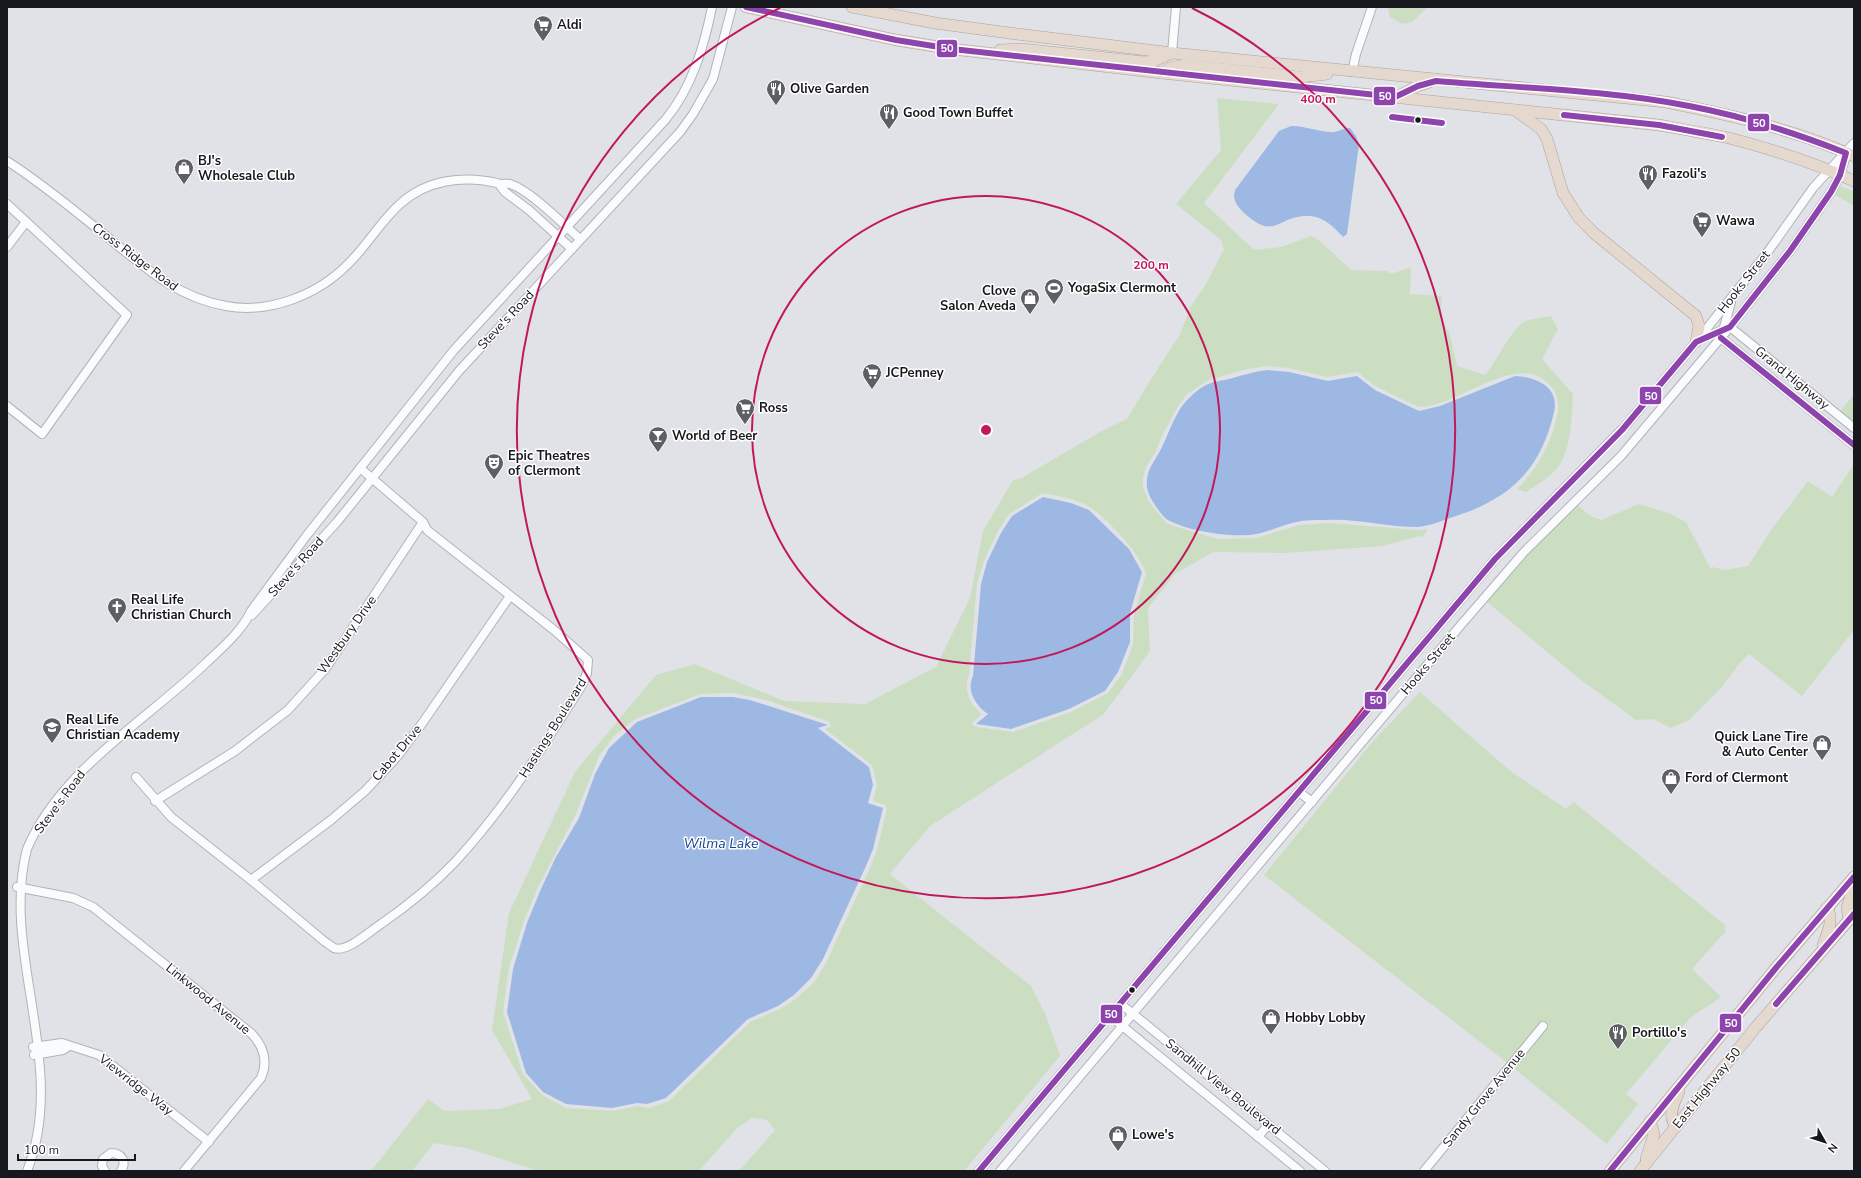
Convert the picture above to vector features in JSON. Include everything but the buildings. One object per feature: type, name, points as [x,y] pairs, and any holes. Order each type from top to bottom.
[{"type":"highway","points":[[746,7],[896,40],[973,52],[1659,125],[1727,138],[1773,151],[1828,170],[1854,181]]},
{"type":"highway","points":[[852,7],[935,23],[1172,53],[1436,81],[1666,102],[1753,121],[1808,138],[1850,155]]},
{"type":"highway","points":[[973,52],[1021,49],[1144,62],[1154,62],[1172,53]]},
{"type":"highway","points":[[1162,73],[1170,68],[1184,65],[1301,77],[1349,72]]},
{"type":"highway","points":[[1395,97],[1418,86],[1436,81]]},
{"type":"highway","points":[[1513,109],[1532,121],[1541,129],[1547,139],[1564,193],[1579,218],[1595,234],[1696,316],[1699,326],[1696,342]]},
{"type":"highway","name":"East Highway 50","points":[[1610,1171],[1827,907],[1854,877]]},
{"type":"highway","points":[[1851,917],[1847,908],[1854,887]]},
{"type":"highway","points":[[1820,953],[1831,923],[1831,915],[1827,907]]},
{"type":"highway","name":"East Highway 50","points":[[1642,1169],[1756,1027],[1851,917]]},
{"type":"highway","points":[[1676,1126],[1671,1118],[1672,1110],[1683,1082]]},
{"type":"highway","points":[[1642,1169],[1654,1134],[1650,1121]]},
{"type":"street","name":"Steve's Road","points":[[28,1171],[36,1146],[40,1115],[40,1089],[16,939],[15,908],[17,887],[24,859],[36,830],[50,809],[79,775],[107,747],[186,682],[230,640],[307,535],[454,350],[666,119],[686,90],[696,66],[712,7]]},
{"type":"street","name":"Steve's Road","points":[[248,617],[255,614],[337,522],[459,371],[680,132],[693,114],[713,79],[732,7]]},
{"type":"street","points":[[1172,53],[1176,7]]},
{"type":"street","points":[[1349,72],[1372,7]]},
{"type":"street","name":"Hooks Street","points":[[1000,1171],[1524,552],[1621,456],[1725,332],[1790,251],[1831,192],[1850,155],[1854,143]]},
{"type":"street","name":"Hooks Street","points":[[979,1171],[1495,560],[1622,430],[1696,342],[1828,170],[1850,155]]},
{"type":"street","name":"Cross Ridge Road","points":[[7,161],[52,192],[156,276],[175,289],[189,296],[227,306],[264,306],[279,303],[309,293],[324,285],[349,264],[400,204],[412,195],[430,186],[451,180],[487,180],[498,184],[510,184],[524,192],[580,239]]},
{"type":"street","points":[[498,184],[505,192],[529,210],[572,249]]},
{"type":"street","points":[[7,204],[127,316],[42,434],[7,406]]},
{"type":"street","points":[[7,247],[26,222]]},
{"type":"street","points":[[1696,342],[1702,338],[1725,332],[1729,305],[1736,291]]},
{"type":"street","name":"Grand Highway","points":[[1725,332],[1854,428]]},
{"type":"street","name":"Grand Highway","points":[[1725,332],[1854,445]]},
{"type":"street","name":"Hastings Boulevard","points":[[251,880],[288,912],[334,948],[344,948],[350,946],[403,908],[454,863],[487,826],[523,777],[582,685],[587,673],[588,660],[572,645],[427,530],[422,522],[360,468]]},
{"type":"street","name":"Westbury Drive","points":[[155,801],[235,751],[288,710],[326,668],[422,522]]},
{"type":"street","name":"Cabot Drive","points":[[251,880],[331,820],[365,790],[396,758],[421,725],[510,596]]},
{"type":"street","points":[[136,777],[155,801],[171,817],[251,880]]},
{"type":"street","points":[[1299,792],[1312,802]]},
{"type":"street","name":"Linkwood Avenue","points":[[17,887],[73,898],[93,907],[252,1034],[259,1042],[264,1052],[265,1062],[261,1078],[184,1171]]},
{"type":"street","name":"Sandhill View Boulevard","points":[[1121,1004],[1325,1171]]},
{"type":"street","name":"Sandhill View Boulevard","points":[[1110,1016],[1300,1171]]},
{"type":"street","name":"Sandy Grove Avenue","points":[[1424,1171],[1543,1026]]},
{"type":"street","name":"Viewridge Way","points":[[34,1051],[63,1050],[68,1046],[89,1050],[104,1058],[209,1142]]},
{"type":"street","points":[[1258,1137],[1268,1125]]},
{"type":"street","points":[[105,1171],[102,1166],[103,1159],[111,1153],[118,1154],[123,1160],[123,1167],[121,1171]]},
{"type":"green space","points":[[1390,7],[1428,7],[1412,22],[1402,24],[1390,17],[1388,9]]},
{"type":"green space","points":[[1217,98],[1279,104],[1204,203],[1254,250],[1281,247],[1311,236],[1319,240],[1351,270],[1386,271],[1391,274],[1411,267],[1410,294],[1442,296],[1440,316],[1450,335],[1457,366],[1485,375],[1510,337],[1521,324],[1529,320],[1551,316],[1558,329],[1542,359],[1573,394],[1570,428],[1565,454],[1555,471],[1546,479],[1526,492],[1517,489],[1531,473],[1542,456],[1551,436],[1558,412],[1558,400],[1555,392],[1550,385],[1537,376],[1522,373],[1505,376],[1487,382],[1435,405],[1420,407],[1373,385],[1357,372],[1327,377],[1289,368],[1267,366],[1248,369],[1208,380],[1187,394],[1178,406],[1162,436],[1155,453],[1146,467],[1143,477],[1143,487],[1149,502],[1167,524],[1218,539],[1256,538],[1299,525],[1329,523],[1418,530],[1428,529],[1423,537],[1420,536],[1383,546],[1284,553],[1213,552],[1175,574],[1148,608],[1150,651],[1104,714],[930,826],[890,874],[1031,986],[1045,1013],[1060,1056],[964,1171],[739,1171],[775,1130],[767,1120],[752,1118],[737,1128],[699,1171],[539,1171],[466,1148],[434,1143],[412,1171],[371,1171],[428,1099],[444,1111],[499,1109],[532,1099],[492,1030],[509,913],[575,772],[656,675],[695,664],[784,701],[865,704],[936,667],[970,598],[983,531],[1013,480],[1020,479],[1100,432],[1127,419],[1179,336],[1191,306],[1205,286],[1224,249],[1221,240],[1176,204],[1221,150]],"holes":[[[1041,494],[1067,498],[1087,505],[1114,528],[1139,558],[1146,574],[1134,614],[1133,644],[1122,674],[1108,693],[1071,712],[1013,732],[976,727],[972,725],[973,722],[982,714],[971,701],[967,691],[967,680],[969,675],[977,583],[984,561],[998,531],[1009,514]],[[733,693],[766,700],[830,722],[831,727],[825,729],[872,765],[877,785],[873,801],[885,805],[887,809],[877,850],[870,868],[827,961],[815,981],[797,998],[780,1009],[750,1022],[669,1101],[649,1108],[638,1106],[613,1111],[566,1108],[542,1095],[523,1074],[503,1012],[509,968],[524,921],[538,887],[575,816],[599,756],[614,736],[635,719],[701,694]]]},
{"type":"green space","points":[[1839,186],[1854,191],[1854,206],[1835,195]]},
{"type":"green space","points":[[1854,394],[1854,422],[1840,411]]},
{"type":"green space","points":[[1854,464],[1854,630],[1802,696],[1749,654],[1739,664],[1722,687],[1689,720],[1671,728],[1653,719],[1636,720],[1581,680],[1487,602],[1527,555],[1577,505],[1591,516],[1601,520],[1639,504],[1671,514],[1686,522],[1711,569],[1713,567],[1725,570],[1748,566],[1771,530],[1808,481],[1832,497]]},
{"type":"green space","points":[[1420,692],[1509,770],[1566,809],[1574,802],[1725,925],[1725,932],[1692,969],[1721,997],[1690,1018],[1626,1094],[1638,1104],[1607,1144],[1510,1065],[1264,875],[1374,740]]},
{"type":"water","points":[[1291,126],[1333,132],[1350,128],[1356,136],[1359,144],[1347,234],[1343,237],[1324,220],[1310,216],[1290,219],[1276,225],[1263,225],[1254,221],[1243,212],[1236,202],[1234,196],[1235,190],[1279,131]]},
{"type":"water","points":[[1268,370],[1289,372],[1328,381],[1357,376],[1375,390],[1419,411],[1440,406],[1515,376],[1530,378],[1538,381],[1550,389],[1555,403],[1554,412],[1541,450],[1521,479],[1493,500],[1475,509],[1432,524],[1417,527],[1406,527],[1348,520],[1310,520],[1296,522],[1257,534],[1225,535],[1179,525],[1165,518],[1150,497],[1147,487],[1147,477],[1151,466],[1180,409],[1186,401],[1202,387],[1214,382]]},
{"type":"water","points":[[1043,497],[1071,503],[1089,510],[1129,549],[1142,572],[1130,613],[1130,642],[1118,672],[1105,691],[1069,709],[1011,729],[976,724],[988,714],[973,698],[971,687],[981,584],[987,562],[1001,533],[1012,516]]},
{"type":"water","name":"Wilma Lake","points":[[701,697],[733,697],[750,700],[828,725],[818,728],[869,767],[873,785],[868,803],[883,808],[873,849],[823,959],[811,978],[794,995],[778,1006],[748,1019],[666,1098],[647,1104],[637,1103],[612,1108],[566,1104],[543,1092],[526,1073],[507,1012],[513,969],[527,923],[556,857],[579,818],[595,774],[609,748],[637,722]]},
{"type":"transit line","name":"50","points":[[746,7],[896,40],[952,49],[1395,97],[1418,86],[1436,81],[1626,96],[1689,106],[1749,120],[1788,132],[1846,153],[1840,175],[1831,192],[1790,251],[1730,327],[1696,342],[1622,430],[1495,559],[979,1171]]},
{"type":"transit line","name":"50","points":[[1564,115],[1659,125],[1722,137]]},
{"type":"transit line","name":"50","points":[[1392,117],[1442,123]]},
{"type":"transit line","name":"50","points":[[1721,338],[1854,445]]},
{"type":"transit line","name":"50","points":[[1610,1171],[1775,969],[1854,877]]},
{"type":"transit line","name":"50","points":[[1776,1004],[1854,914]]},
{"type":"place","name":"Aldi","points":[[543,42]]},
{"type":"place","name":"Olive Garden","points":[[776,106]]},
{"type":"place","name":"Good Town Buffet","points":[[889,130]]},
{"type":"place","name":"BJ's Wholesale Club","points":[[184,185]]},
{"type":"place","name":"Fazoli's","points":[[1648,191]]},
{"type":"place","name":"Wawa","points":[[1702,238]]},
{"type":"place","name":"YogaSix Clermont","points":[[1054,305]]},
{"type":"place","name":"Clove Salon Aveda","points":[[1030,315]]},
{"type":"place","name":"JCPenney","points":[[872,390]]},
{"type":"place","name":"Ross","points":[[745,425]]},
{"type":"place","name":"World of Beer","points":[[658,453]]},
{"type":"place","name":"Epic Theatres of Clermont","points":[[494,480]]},
{"type":"place","name":"Real Life Christian Church","points":[[117,624]]},
{"type":"place","name":"Real Life Christian Academy","points":[[52,744]]},
{"type":"place","name":"Quick Lane Tire & Auto Center","points":[[1822,761]]},
{"type":"place","name":"Ford of Clermont","points":[[1671,795]]},
{"type":"place","name":"Hobby Lobby","points":[[1271,1035]]},
{"type":"place","name":"Portillo's","points":[[1618,1050]]},
{"type":"place","name":"Lowe's","points":[[1118,1152]]}]
